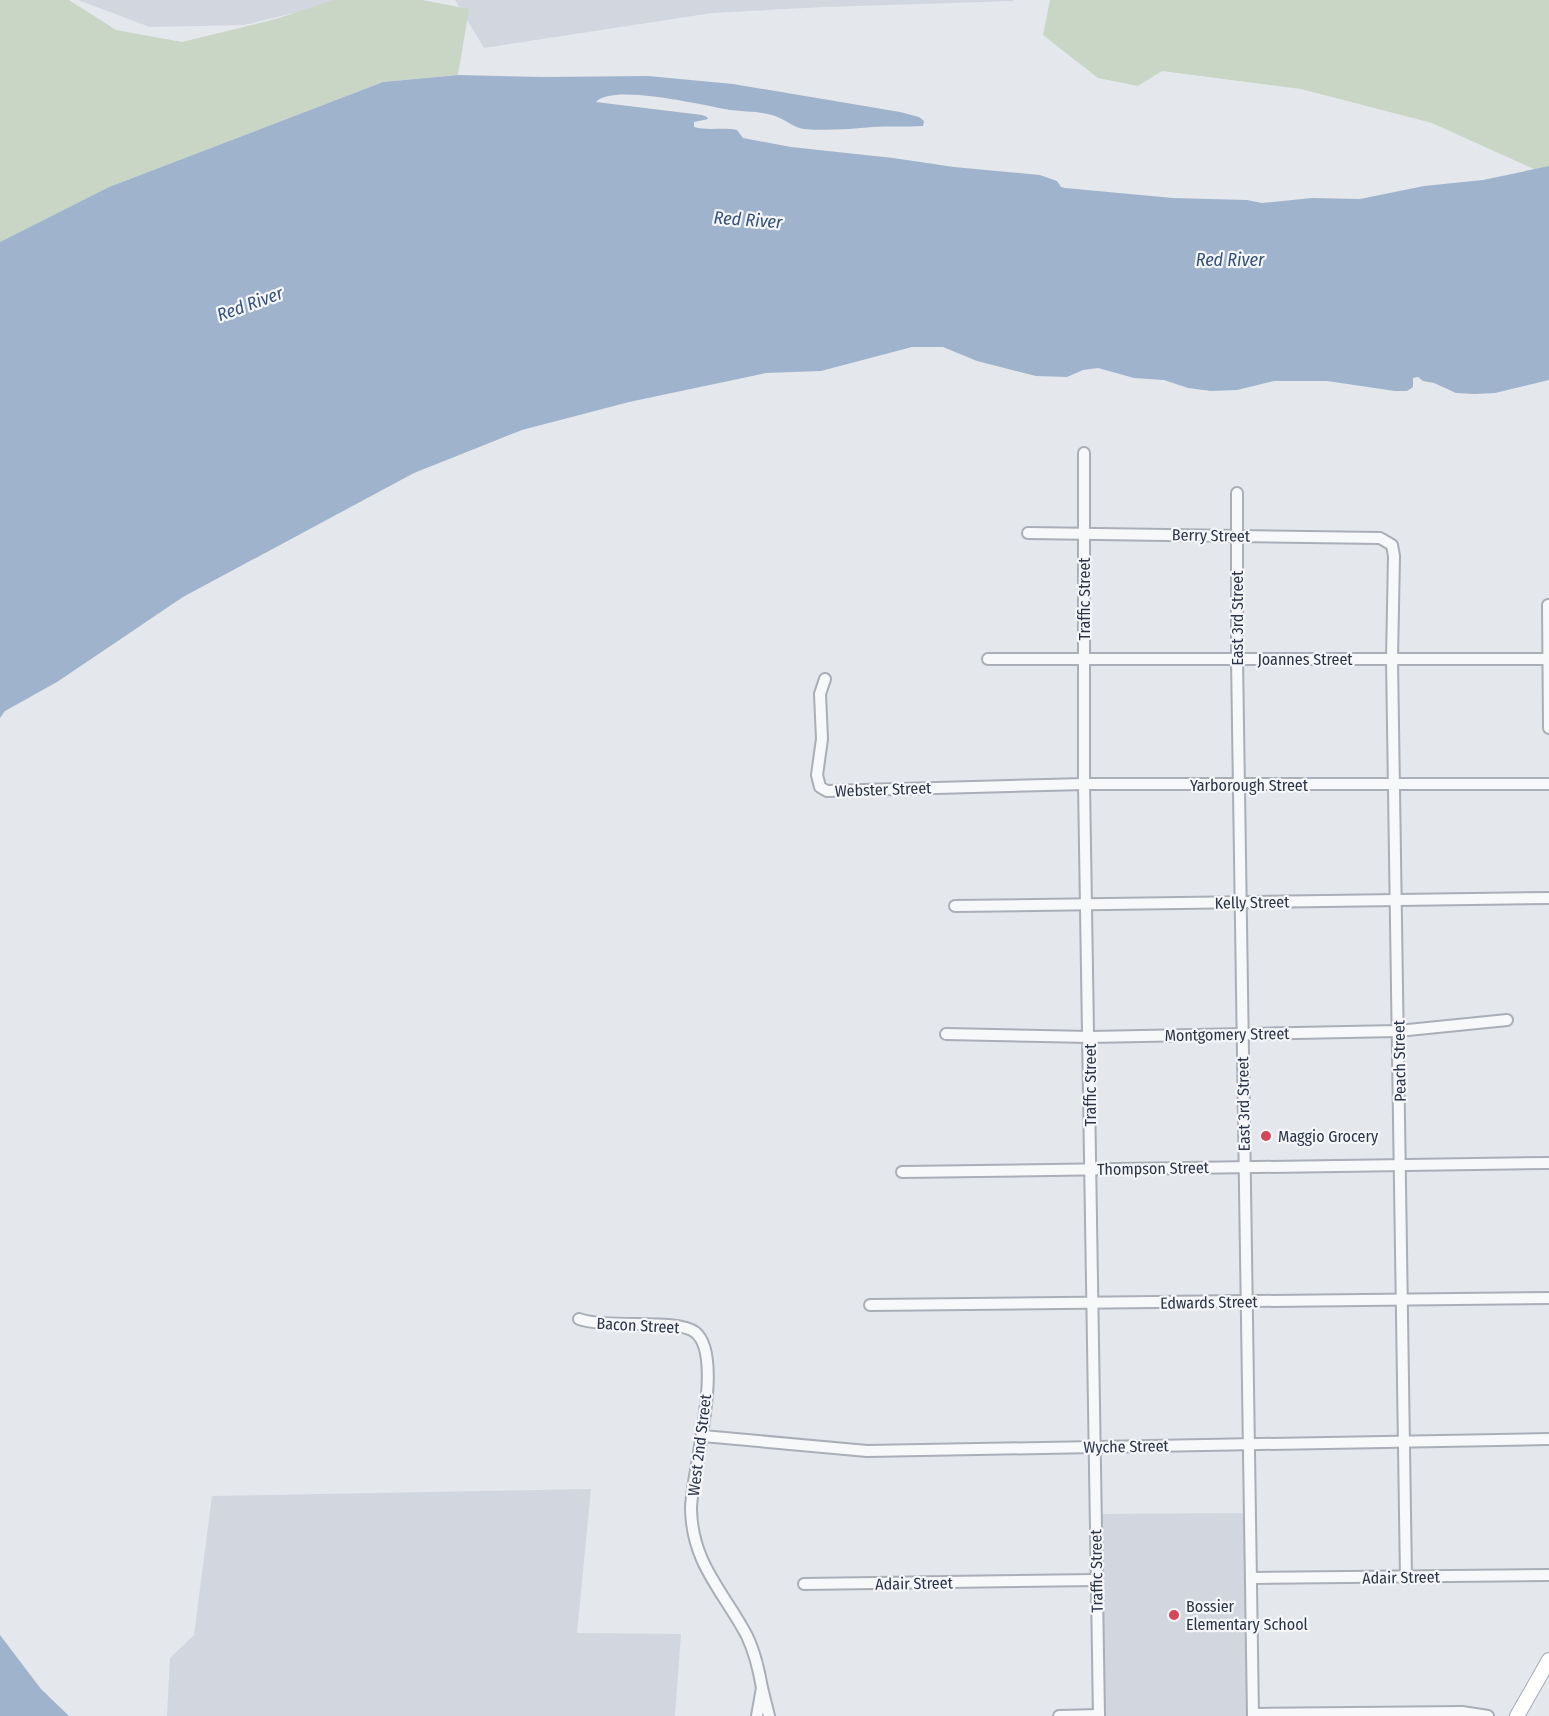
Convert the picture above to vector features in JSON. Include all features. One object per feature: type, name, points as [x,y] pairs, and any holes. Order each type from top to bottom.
[{"type":"main road","points":[[1517,1716],[1549,1660]]},
{"type":"street","name":"Traffic Street","points":[[1084,453],[1084,784],[1090,1037],[1093,1447],[1099,1716]]},
{"type":"street","name":"East 3rd Street","points":[[1237,493],[1240,902],[1253,1715]]},
{"type":"street","name":"Berry Street","points":[[1029,533],[1380,538],[1392,545]]},
{"type":"street","name":"Peach Street","points":[[1392,545],[1394,556],[1392,659],[1406,1578]]},
{"type":"street","points":[[1548,605],[1549,728]]},
{"type":"street","name":"Joannes Street","points":[[988,659],[1548,659]]},
{"type":"street","name":"Webster Street","points":[[825,679],[820,694],[822,739],[817,775],[822,789],[842,791],[948,787]]},
{"type":"street","name":"Yarborough Street","points":[[948,787],[1084,784],[1549,784]]},
{"type":"street","name":"Kelly Street","points":[[955,906],[1549,898]]},
{"type":"street","name":"Montgomery Street","points":[[946,1034],[1090,1037],[1398,1031],[1508,1020]]},
{"type":"street","name":"Thompson Street","points":[[902,1172],[1549,1162]]},
{"type":"street","name":"Edwards Street","points":[[870,1305],[1549,1298]]},
{"type":"street","name":"Bacon Street","points":[[579,1319],[606,1324],[681,1326],[696,1332]]},
{"type":"street","name":"West 2nd Street","points":[[696,1332],[704,1344],[708,1368],[703,1436],[691,1496],[696,1546],[706,1572],[750,1644],[756,1659],[769,1716]]},
{"type":"street","name":"Wyche Street","points":[[703,1436],[867,1451],[1549,1439]]},
{"type":"street","name":"Adair Street","points":[[1252,1578],[1549,1575]]},
{"type":"street","name":"Adair Street","points":[[804,1584],[1096,1580]]},
{"type":"street","name":"West 2nd Street","points":[[757,1716],[762,1688]]},
{"type":"street","points":[[1253,1715],[1462,1712],[1488,1716]]},
{"type":"street","points":[[1059,1716],[1099,1716]]},
{"type":"shaded area","points":[[78,0],[348,0],[244,25],[150,27]]},
{"type":"shaded area","points":[[455,0],[1014,1],[712,13],[484,48]]},
{"type":"shaded area","points":[[591,1489],[577,1633],[681,1634],[675,1716],[167,1716],[170,1658],[194,1635],[212,1496]]},
{"type":"shaded area","name":"Bossier Elementary School","points":[[1251,1513],[1253,1716],[1099,1716],[1095,1514]]},
{"type":"green space","points":[[0,0],[69,0],[116,30],[182,42],[276,19],[334,0],[422,0],[469,9],[458,75],[383,82],[109,187],[0,242]]},
{"type":"green space","points":[[1050,0],[1549,0],[1549,166],[1536,170],[1432,123],[1301,89],[1162,71],[1138,86],[1098,78],[1043,35]]},
{"type":"water","name":"Red River","points":[[458,75],[648,76],[733,84],[900,112],[919,117],[924,121],[923,126],[804,129],[770,114],[730,110],[660,97],[621,95],[606,97],[596,102],[702,115],[708,119],[694,122],[694,127],[737,130],[743,138],[791,147],[1040,175],[1057,181],[1061,187],[1065,188],[1173,198],[1247,200],[1262,203],[1312,198],[1360,199],[1424,186],[1483,180],[1549,166],[1549,380],[1495,393],[1475,394],[1456,393],[1418,377],[1413,378],[1413,387],[1407,391],[1327,381],[1274,381],[1237,390],[1211,391],[1188,388],[1164,380],[1134,378],[1098,368],[1083,370],[1067,377],[1036,376],[977,361],[943,347],[912,347],[821,371],[766,373],[629,402],[522,430],[414,473],[183,597],[57,682],[5,711],[0,718],[0,242],[109,187],[383,82]]},
{"type":"water","points":[[0,1635],[41,1689],[69,1716],[0,1716]]},
{"type":"place","name":"Maggio Grocery","points":[[1266,1136]]},
{"type":"place","name":"Bossier Elementary School","points":[[1174,1615]]}]
